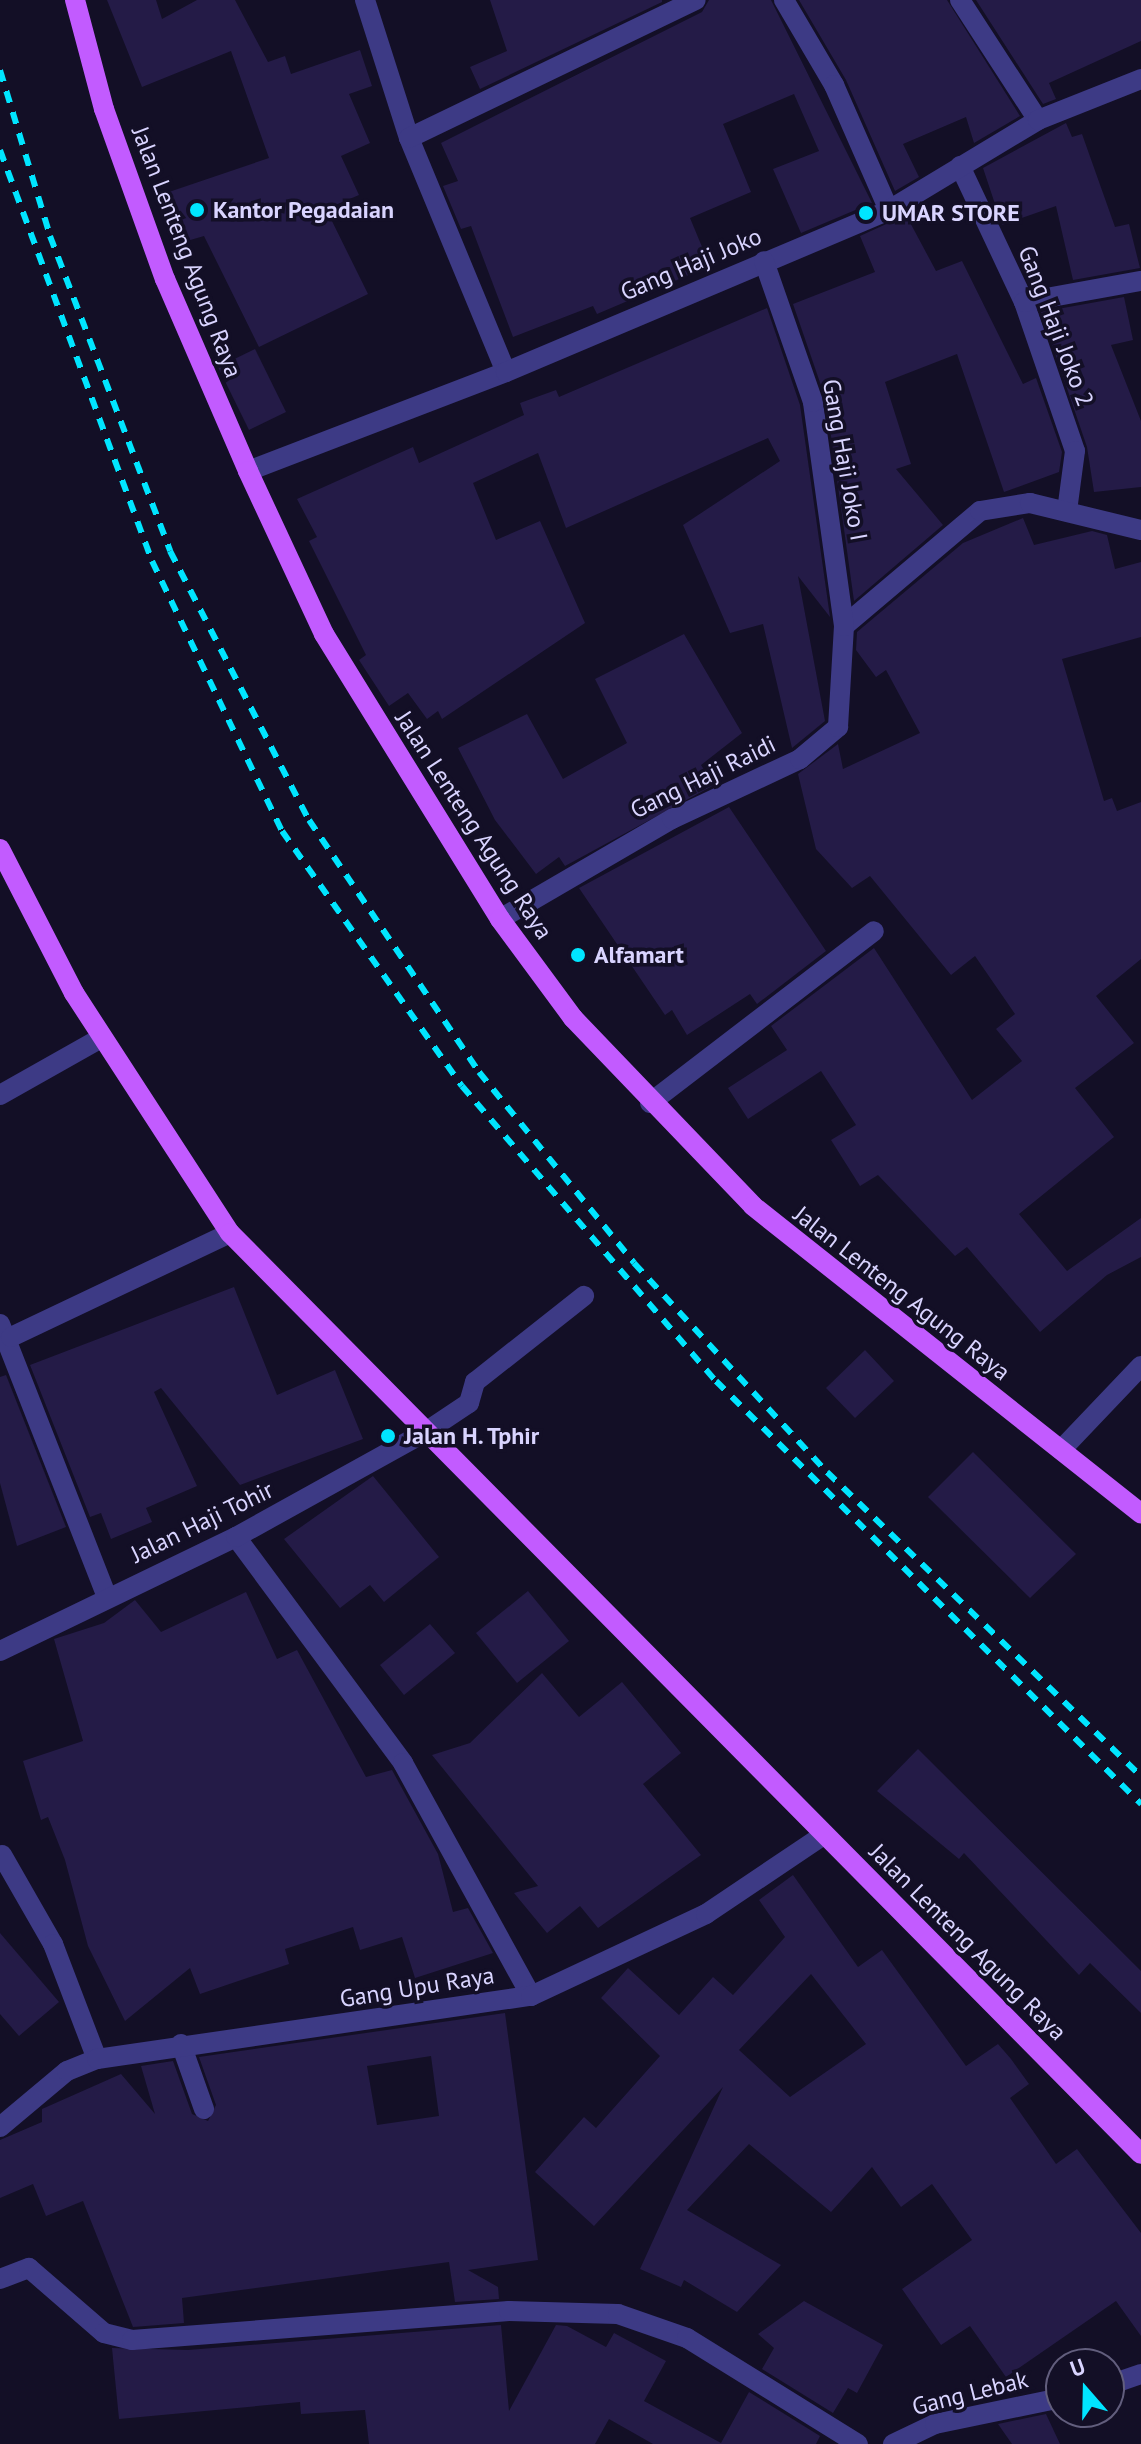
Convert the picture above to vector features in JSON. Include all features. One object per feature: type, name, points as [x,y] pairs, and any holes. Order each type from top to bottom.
[{"type":"main road","name":"Jalan Lenteng Agung Raya","points":[[75,0],[165,279],[248,471],[324,634],[500,919],[573,1018],[650,1103],[801,1250],[1141,1513]]},
{"type":"main road","name":"Jalan Lenteng Agung Raya","points":[[0,849],[101,1038],[230,1233],[424,1433],[1141,2154]]},
{"type":"street","points":[[365,0],[409,138],[506,372]]},
{"type":"street","points":[[784,0],[834,85],[889,210]]},
{"type":"street","points":[[960,0],[1038,120]]},
{"type":"street","points":[[409,138],[683,3]]},
{"type":"street","name":"Gang Haji Joko","points":[[248,471],[506,372],[889,210],[1038,120],[1141,79]]},
{"type":"street","name":"Gang Haji Joko 2","points":[[960,166],[1024,302],[1075,451],[1067,511]]},
{"type":"street","name":"Gang Haji Joko I","points":[[764,261],[813,402],[844,626]]},
{"type":"street","points":[[1024,302],[1141,281]]},
{"type":"street","points":[[844,626],[980,511],[1030,503],[1141,530]]},
{"type":"street","name":"Gang Haji Raidi","points":[[500,919],[613,851],[826,741],[838,727],[844,626]]},
{"type":"street","points":[[650,1103],[874,931]]},
{"type":"street","points":[[0,1095],[101,1038]]},
{"type":"street","points":[[107,1597],[6,1330],[230,1233]]},
{"type":"street","name":"Jalan Haji Tohir","points":[[0,1651],[236,1537],[424,1433],[469,1403],[475,1382],[584,1296]]},
{"type":"street","points":[[1061,1450],[1141,1366]]},
{"type":"street","points":[[236,1537],[403,1763],[531,1996]]},
{"type":"street","name":"Gang Upu Raya","points":[[0,2127],[67,2071],[97,2059],[181,2044],[531,1996],[695,1920],[825,1834]]},
{"type":"street","points":[[2,1855],[53,1944],[97,2059]]},
{"type":"street","points":[[181,2044],[204,2109]]},
{"type":"street","points":[[0,2279],[29,2268],[104,2333],[132,2340],[509,2311],[618,2314],[687,2338],[858,2444]]},
{"type":"street","name":"Gang Lebak","points":[[893,2444],[935,2424],[1045,2401]]},
{"type":"building","points":[[107,0],[156,0],[162,19],[197,0],[235,0],[268,62],[285,56],[291,74],[360,50],[372,86],[349,94],[370,143],[341,156],[359,195],[326,209],[368,294],[259,347],[204,236],[180,243],[163,194],[269,158],[231,51],[142,87]]},
{"type":"building","points":[[490,0],[662,2],[480,89],[470,67],[507,51]]},
{"type":"building","points":[[709,0],[771,0],[872,203],[801,233],[773,169],[819,151],[794,94],[723,124],[751,192],[690,218],[710,266],[597,314],[593,306],[513,337],[471,226],[461,229],[443,186],[458,181],[441,143],[702,12]]},
{"type":"building","points":[[799,0],[947,0],[1020,116],[974,143],[966,117],[903,144],[919,177],[895,191],[846,80]]},
{"type":"building","points":[[976,0],[1141,0],[1141,41],[1049,83],[1056,99],[1043,104]]},
{"type":"building","points":[[1066,123],[1072,137],[1082,134],[1115,227],[1129,224],[1140,268],[1073,280],[1056,206],[1002,225],[983,168]]},
{"type":"building","points":[[906,215],[936,271],[962,261],[1023,384],[1036,378],[1062,452],[1059,472],[1004,492],[957,354],[885,382],[911,464],[896,469],[943,525],[854,601],[826,400],[793,304],[875,272],[860,236]]},
{"type":"building","points":[[1124,297],[1133,340],[1111,345],[1141,421],[1141,487],[1094,492],[1087,447],[1041,312]]},
{"type":"building","points":[[767,308],[800,405],[830,617],[798,576],[825,721],[792,748],[763,624],[730,633],[683,525],[780,461],[768,438],[566,528],[538,453],[473,483],[496,540],[540,521],[585,623],[442,719],[438,711],[427,719],[408,693],[389,706],[359,660],[366,655],[309,541],[317,537],[297,499],[413,447],[419,463],[524,415],[520,403],[556,390],[559,397]]},
{"type":"building","points":[[255,349],[286,412],[249,430],[218,367]]},
{"type":"building","points":[[1023,518],[1034,545],[1092,531],[1107,535],[1115,569],[1141,562],[1141,637],[1062,659],[1104,801],[1112,798],[1117,811],[1141,802],[1141,959],[1096,996],[1134,1043],[1075,1088],[1114,1137],[1019,1214],[1067,1271],[1141,1218],[1141,1257],[1107,1275],[1040,1332],[967,1247],[955,1256],[878,1175],[860,1186],[831,1140],[856,1125],[821,1071],[748,1119],[728,1088],[787,1050],[771,1026],[874,948],[972,1100],[1022,1061],[996,1029],[1015,1014],[975,956],[951,975],[870,876],[852,888],[816,849],[798,774],[838,744],[843,769],[920,733],[886,670],[876,677],[856,650],[857,632],[963,543]]},
{"type":"building","points":[[684,634],[742,733],[701,765],[714,785],[565,866],[559,857],[536,874],[495,820],[458,748],[527,714],[563,779],[627,743],[595,679]]},
{"type":"building","points":[[729,807],[826,951],[757,1004],[750,994],[687,1035],[672,1010],[665,1015],[579,888]]},
{"type":"building","points":[[234,1287],[277,1395],[335,1370],[363,1439],[240,1485],[161,1388],[154,1392],[197,1486],[146,1508],[152,1522],[111,1539],[101,1513],[90,1517],[30,1365]]},
{"type":"building","points":[[865,1350],[894,1381],[855,1418],[826,1388]]},
{"type":"building","points":[[6,1375],[66,1527],[17,1546],[0,1483],[0,1377]]},
{"type":"building","points":[[973,1452],[1076,1554],[1030,1598],[928,1497]]},
{"type":"building","points":[[373,1476],[439,1557],[384,1602],[370,1585],[340,1608],[284,1539]]},
{"type":"building","points":[[528,1591],[569,1641],[517,1683],[476,1633]]},
{"type":"building","points":[[246,1592],[277,1659],[297,1650],[366,1777],[392,1770],[438,1854],[453,1912],[468,1908],[493,1953],[415,1978],[402,1937],[360,1950],[353,1927],[285,1949],[289,1964],[200,1994],[190,1968],[125,2021],[88,1946],[65,1860],[48,1817],[41,1820],[23,1761],[83,1741],[54,1639],[104,1623],[135,1600],[161,1632]]},
{"type":"building","points":[[430,1624],[455,1653],[404,1695],[380,1665]]},
{"type":"building","points":[[542,1673],[579,1717],[622,1682],[681,1753],[643,1784],[701,1855],[598,1928],[580,1906],[547,1933],[514,1893],[538,1886],[432,1755],[470,1743]]},
{"type":"building","points":[[918,1749],[1141,1971],[1141,2013],[1090,1963],[1079,1975],[964,1853],[959,1859],[877,1791]]},
{"type":"building","points":[[793,1875],[858,1967],[882,1950],[966,2066],[998,2044],[1029,2084],[1010,2098],[1056,2164],[1077,2149],[1141,2233],[1141,2336],[1116,2301],[1006,2377],[970,2326],[941,2345],[902,2289],[972,2240],[932,2184],[901,2207],[872,2167],[831,2212],[749,2144],[687,2210],[781,2265],[737,2312],[684,2280],[681,2287],[640,2269],[723,2087],[594,2226],[535,2172],[584,2117],[596,2128],[660,2056],[601,1998],[628,1968],[679,2015],[713,1977],[733,1995],[785,1937],[759,1900]],"holes":[[[811,1974],[866,2044],[790,2097],[739,2050]]]},
{"type":"building","points":[[0,1933],[59,2002],[19,2036],[0,2014]]},
{"type":"building","points":[[505,2013],[538,2260],[468,2270],[498,2287],[499,2299],[455,2302],[449,2262],[182,2298],[184,2323],[133,2327],[83,2201],[46,2216],[33,2184],[0,2198],[0,2140],[42,2122],[42,2109],[121,2074],[155,2114],[141,2066],[173,2061],[192,2114],[208,2121],[216,2105],[199,2057]],"holes":[[[431,2056],[439,2116],[377,2125],[367,2066]]]},
{"type":"building","points":[[804,2301],[883,2345],[857,2393],[848,2388],[833,2413],[762,2369],[774,2348],[758,2334]]},
{"type":"building","points":[[501,2325],[509,2411],[556,2325],[567,2326],[606,2347],[614,2333],[666,2361],[644,2401],[721,2443],[749,2392],[820,2436],[816,2444],[653,2444],[609,2419],[595,2444],[369,2444],[365,2410],[301,2414],[300,2402],[119,2419],[112,2348],[188,2350]]},
{"type":"building","points":[[1045,2414],[1045,2428],[1053,2428],[1060,2444],[1012,2444],[998,2424]]},
{"type":"railway","points":[[0,70],[50,236],[170,551],[309,820],[479,1072],[634,1263],[827,1472],[1141,1776]]},
{"type":"railway","points":[[0,150],[152,561],[282,831],[462,1086],[716,1381],[1141,1804]]},
{"type":"place","name":"Kantor Pegadaian","points":[[197,210]]},
{"type":"place","name":"UMAR STORE","points":[[866,213]]},
{"type":"place","name":"Alfamart","points":[[578,955]]},
{"type":"place","name":"Jalan H. Tphir","points":[[388,1436]]}]
